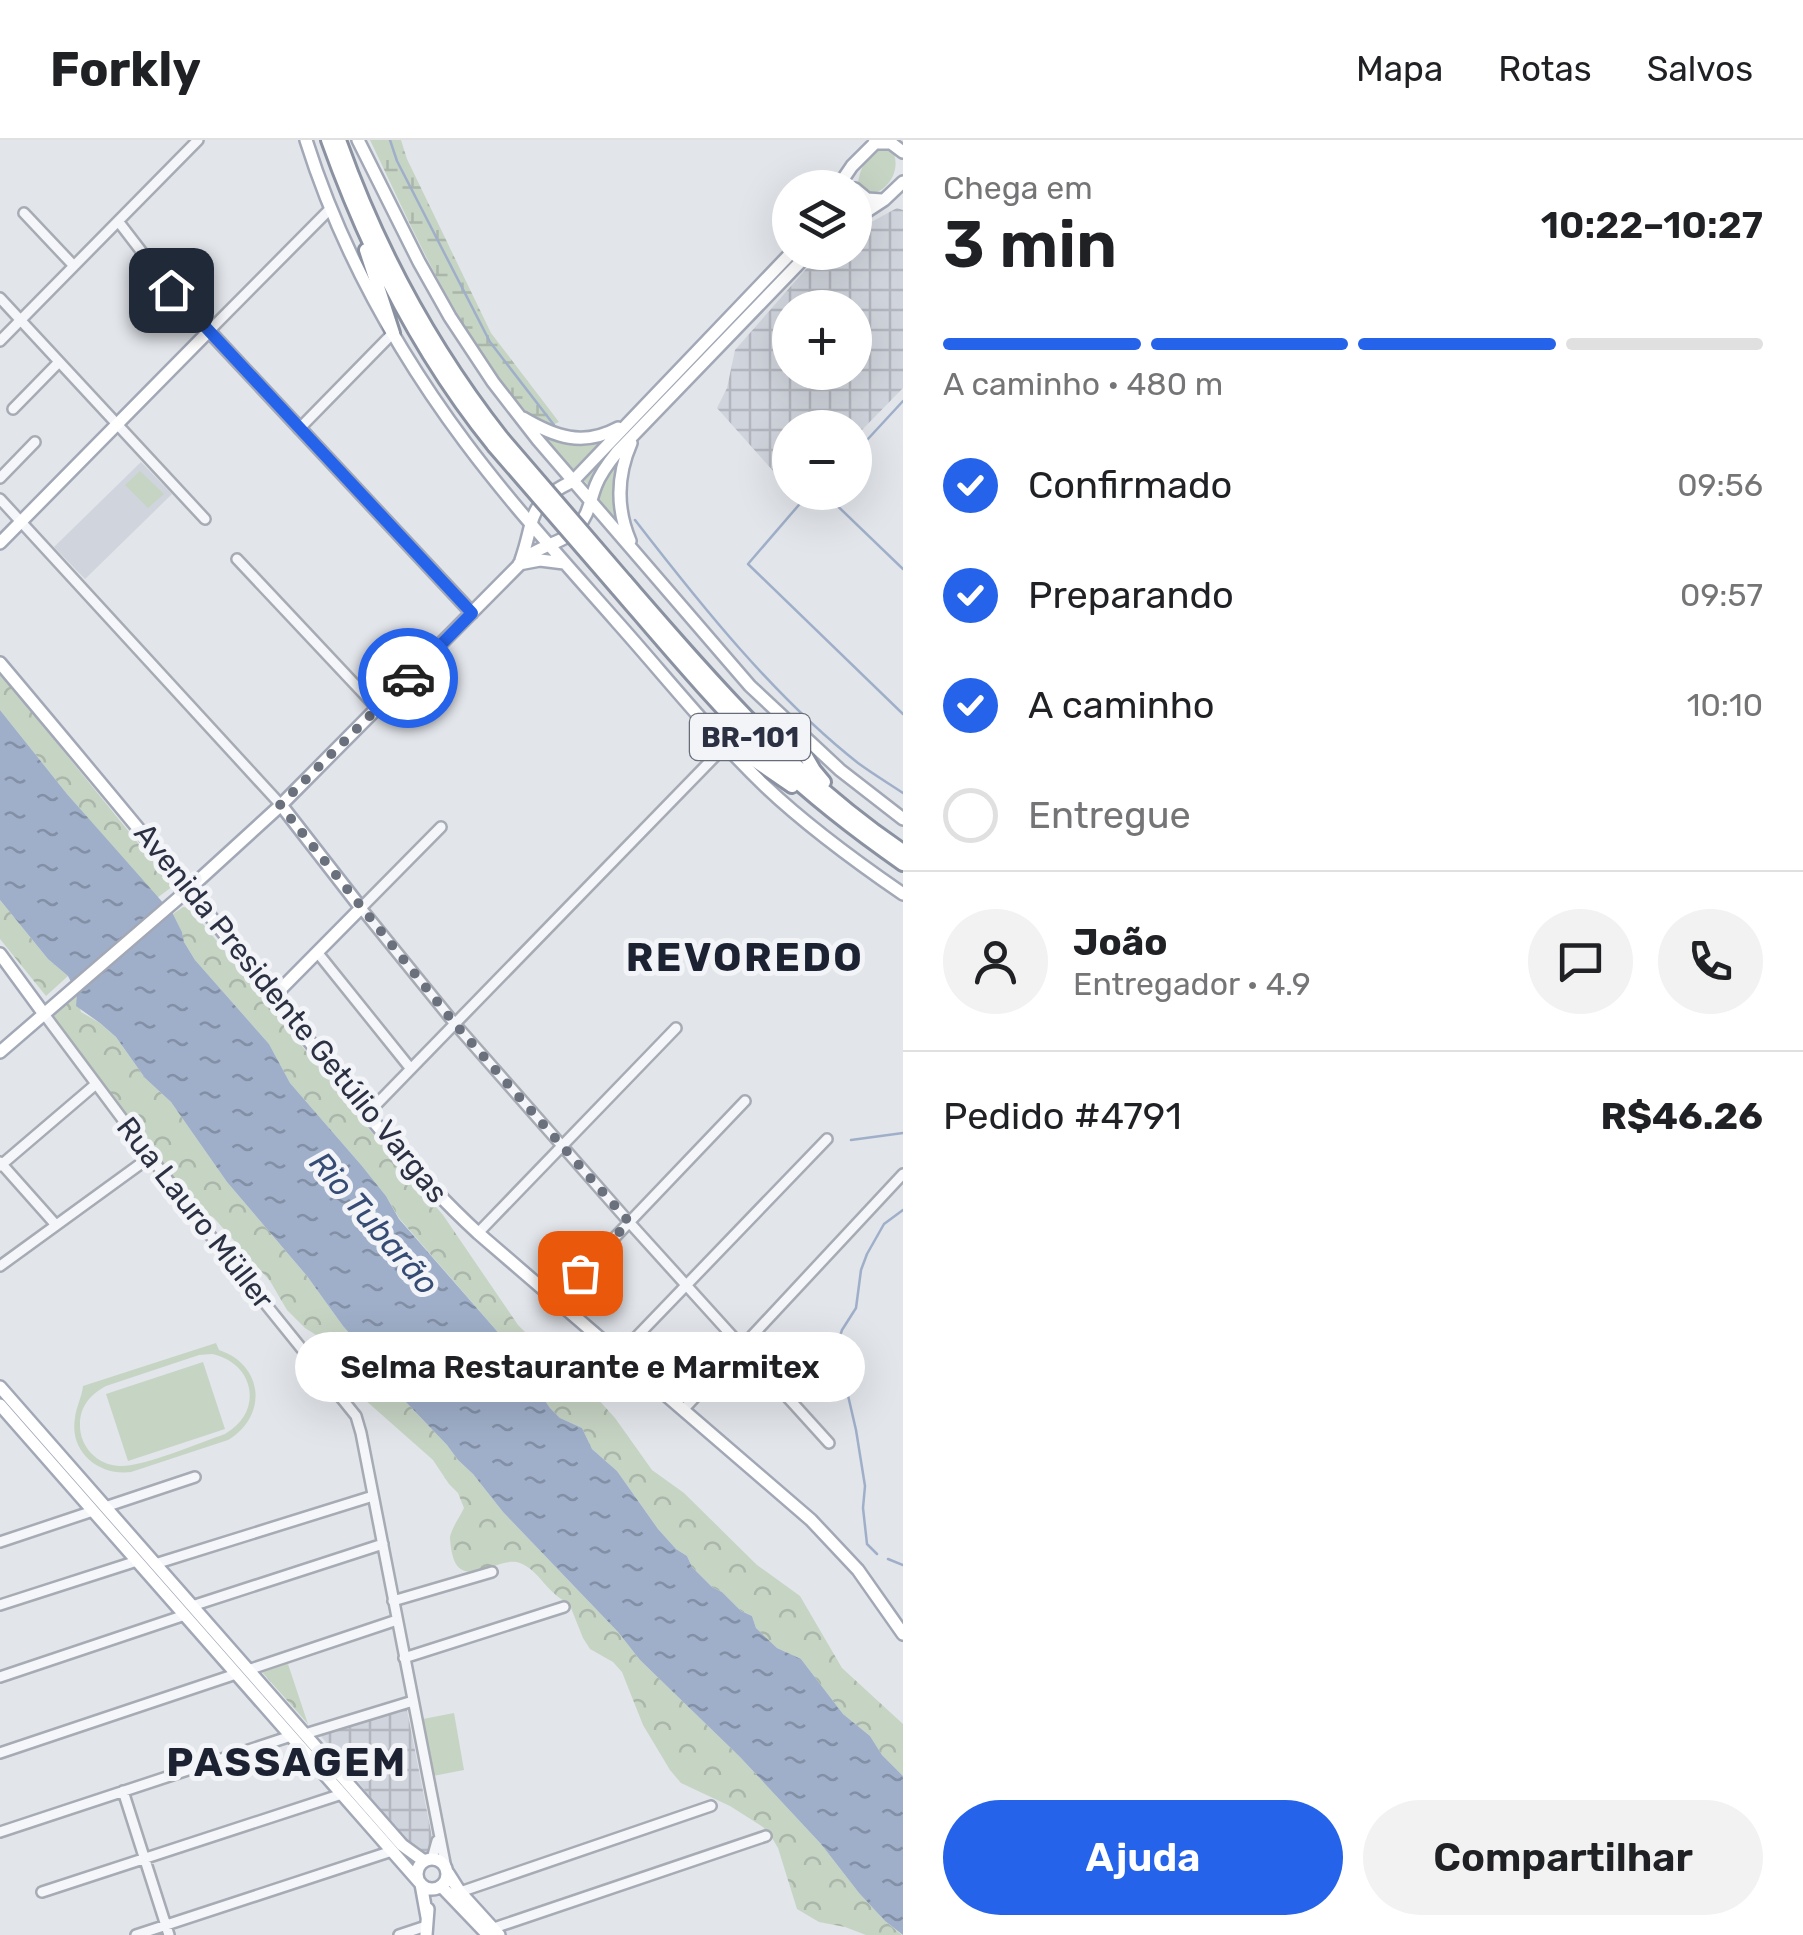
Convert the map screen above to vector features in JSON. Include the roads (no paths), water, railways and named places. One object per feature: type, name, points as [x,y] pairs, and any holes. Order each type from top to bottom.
[{"type":"highway","name":"BR-101","points":[[328,140],[368,238],[451,386],[746,733],[796,781],[903,851]]},
{"type":"highway","name":"BR-101","points":[[339,140],[362,200],[405,288],[498,442]]},
{"type":"highway","points":[[349,195],[393,334]]},
{"type":"highway","points":[[786,722],[814,770],[861,827]]},
{"type":"highway","points":[[716,734],[861,827]]},
{"type":"highway","name":"BR-101","points":[[861,827],[903,864]]},
{"type":"main road","points":[[306,140],[364,280],[393,334],[456,430],[530,523],[726,745],[797,814],[903,894]]},
{"type":"main road","points":[[358,140],[450,318],[516,414],[725,659],[786,722],[903,819]]},
{"type":"main road","points":[[849,170],[876,141],[891,143],[903,152]]},
{"type":"main road","points":[[851,170],[852,166]]},
{"type":"main road","points":[[872,208],[903,182]]},
{"type":"main road","points":[[872,199],[884,200]]},
{"type":"main road","points":[[519,564],[535,510],[544,499],[573,481],[775,270]]},
{"type":"main road","points":[[0,1052],[280,805],[519,564],[536,550],[576,530],[586,518],[602,473],[618,451],[793,270]]},
{"type":"main road","points":[[0,543],[209,331],[472,613]]},
{"type":"main road","points":[[516,414],[552,434],[577,440],[613,431],[640,410]]},
{"type":"main road","points":[[635,554],[622,519],[619,495],[626,452],[641,427]]},
{"type":"main road","points":[[519,564],[547,560],[566,564]]},
{"type":"main road","name":"Avenida Presidente Getúlio Vargas","points":[[0,663],[435,1192],[829,1538],[858,1570],[903,1634]]},
{"type":"main road","points":[[274,996],[361,908],[280,805]]},
{"type":"main road","name":"Rua Lauro Müller","points":[[0,954],[44,1014]]},
{"type":"main road","points":[[2,1398],[99,1509],[155,1564],[189,1611]]},
{"type":"main road","points":[[99,1509],[137,1560],[189,1611],[291,1736],[421,1884],[428,1889],[439,1888],[491,1932]]},
{"type":"main road","points":[[242,1672],[305,1734],[402,1845],[428,1860],[440,1861],[491,1932]]},
{"type":"main road","points":[[426,1926],[417,1875],[428,1860]]},
{"type":"main road","points":[[426,1926],[430,1900],[446,1880],[447,1870]]},
{"type":"street","points":[[0,340],[198,140]]},
{"type":"street","points":[[118,221],[171,290],[209,331],[332,208]]},
{"type":"street","points":[[24,213],[74,266]]},
{"type":"street","points":[[0,298],[205,519]]},
{"type":"street","points":[[299,429],[393,334]]},
{"type":"street","points":[[12,408],[59,362]]},
{"type":"street","points":[[0,478],[36,442]]},
{"type":"street","points":[[0,499],[280,805]]},
{"type":"street","points":[[237,559],[378,709]]},
{"type":"street","points":[[368,1114],[726,745]]},
{"type":"street","points":[[441,827],[361,908],[455,1024],[829,1443]]},
{"type":"street","points":[[317,952],[411,1069]]},
{"type":"street","name":"Rua Lauro Müller","points":[[44,1014],[197,1219],[356,1416],[447,1870]]},
{"type":"street","points":[[478,1233],[676,1028]]},
{"type":"street","points":[[56,1226],[1,1164],[96,1084]]},
{"type":"street","points":[[556,1299],[745,1101]]},
{"type":"street","points":[[620,1354],[828,1140]]},
{"type":"street","points":[[0,1266],[150,1157]]},
{"type":"street","points":[[683,1410],[903,1174]]},
{"type":"street","points":[[0,1542],[195,1477]]},
{"type":"street","points":[[155,1564],[373,1496]]},
{"type":"street","points":[[0,1677],[382,1544]]},
{"type":"street","points":[[0,1605],[137,1560]]},
{"type":"street","points":[[394,1602],[492,1572]]},
{"type":"street","points":[[404,1658],[564,1607]]},
{"type":"street","points":[[0,1753],[397,1620]]},
{"type":"street","points":[[305,1734],[413,1701]]},
{"type":"street","points":[[0,1832],[291,1736]]},
{"type":"street","points":[[123,1791],[168,1930]]},
{"type":"street","points":[[42,1892],[342,1794]]},
{"type":"street","points":[[460,1892],[712,1806]]},
{"type":"street","name":"Rua Lauro Müller","points":[[428,1860],[438,1834]]},
{"type":"street","points":[[491,1932],[766,1836]]},
{"type":"street","points":[[136,1935],[168,1930],[392,1851]]},
{"type":"street","points":[[399,1935],[426,1926]]},
{"type":"water","name":"Rio Tubarão","points":[[0,710],[67,794],[173,914],[195,960],[269,1044],[290,1083],[362,1166],[399,1219],[496,1330],[550,1408],[560,1418],[582,1428],[592,1449],[617,1471],[658,1529],[687,1556],[692,1567],[741,1611],[752,1616],[756,1628],[777,1648],[801,1659],[843,1714],[870,1736],[903,1776],[903,1935],[859,1893],[821,1844],[740,1757],[640,1660],[503,1512],[343,1326],[307,1276],[227,1182],[171,1102],[145,1078],[116,1037],[76,1006],[77,994],[68,976],[48,959],[0,900]]},
{"type":"waterway","points":[[390,140],[397,161],[490,342],[554,425]]},
{"type":"waterway","points":[[872,435],[903,401]]},
{"type":"waterway","points":[[794,510],[748,564],[903,714]]},
{"type":"waterway","points":[[842,510],[903,569]]},
{"type":"waterway","points":[[635,520],[712,616],[797,709],[858,763],[903,793]]},
{"type":"waterway","points":[[851,1140],[903,1133]]},
{"type":"waterway","points":[[877,1554],[867,1544],[865,1486],[838,1342],[856,1308],[867,1254],[884,1224],[903,1210]]},
{"type":"waterway","points":[[888,1559],[903,1565]]},
{"type":"place","name":"Selma Restaurante e Marmitex","points":[[580,1273]]},
{"type":"district","name":"REVOREDO","points":[[745,957]]},
{"type":"district","name":"PASSAGEM","points":[[287,1762]]}]
